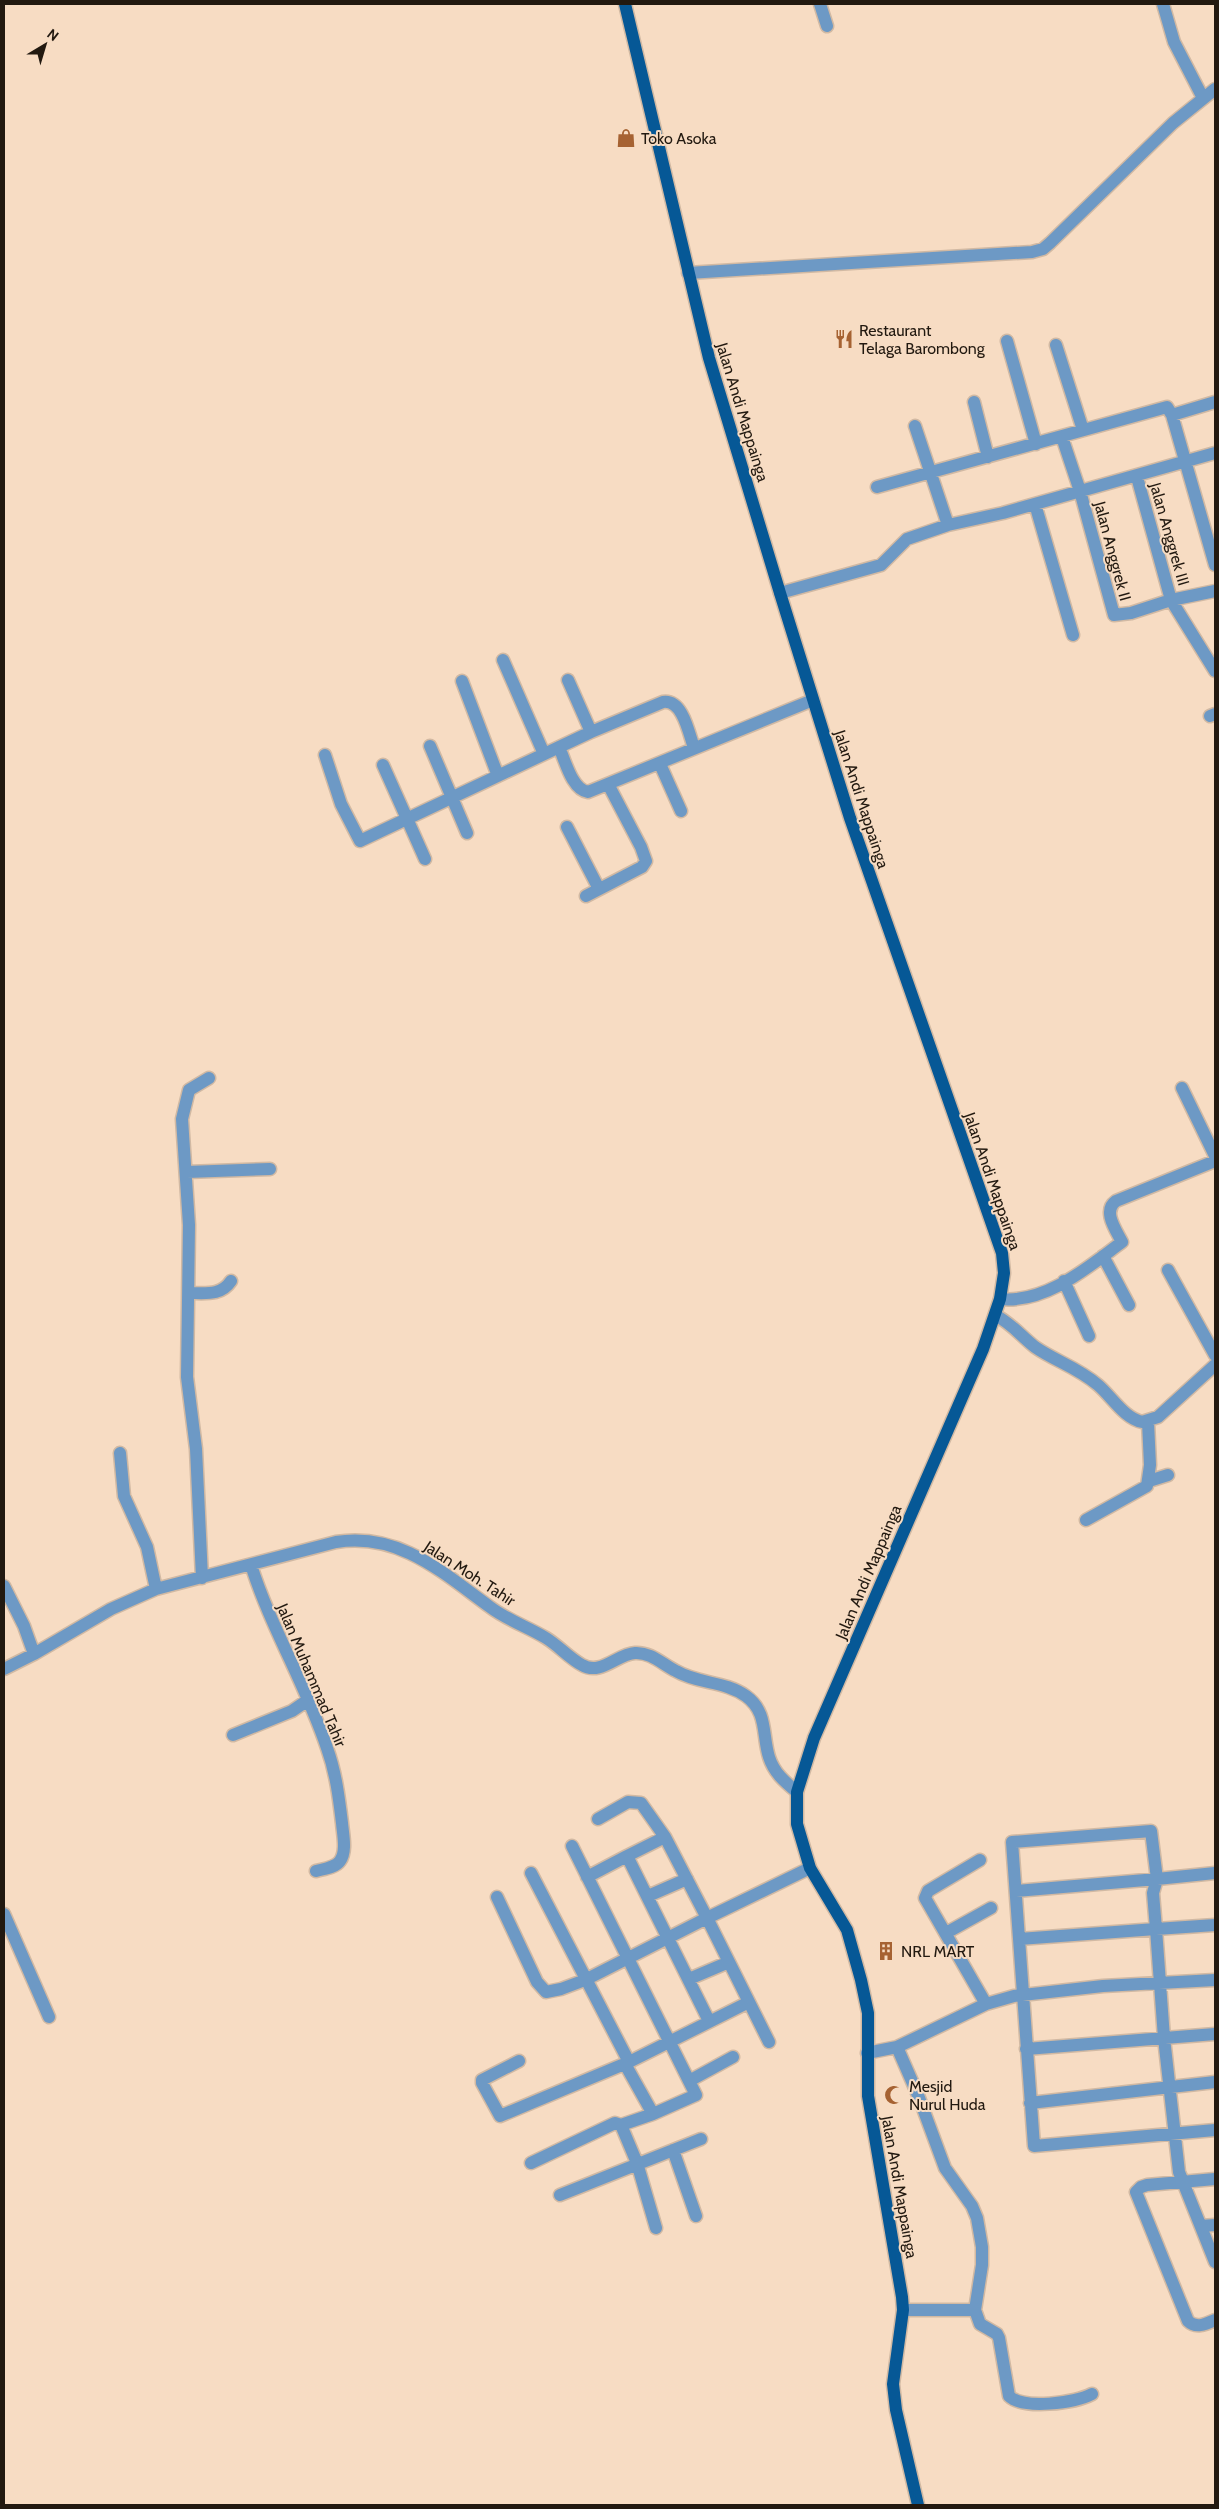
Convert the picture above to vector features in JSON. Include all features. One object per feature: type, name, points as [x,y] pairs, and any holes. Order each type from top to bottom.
[{"type":"main road","name":"Jalan Andi Mappainga","points":[[625,4],[709,358],[780,594],[884,921],[1004,1263],[1000,1299],[980,1356],[814,1738],[797,1792],[798,1824],[810,1868],[840,1918],[852,1946],[868,2013],[868,2096],[903,2310],[893,2384],[896,2410],[918,2505]]},
{"type":"street","points":[[820,4],[827,26]]},
{"type":"street","points":[[1163,4],[1174,42],[1203,98]]},
{"type":"street","points":[[688,273],[924,260],[976,254],[1038,251],[1050,243],[1173,123],[1215,89]]},
{"type":"street","points":[[1007,341],[1036,444]]},
{"type":"street","points":[[1056,344],[1083,430]]},
{"type":"street","points":[[974,402],[988,457]]},
{"type":"street","points":[[1172,415],[1215,402]]},
{"type":"street","points":[[877,487],[1062,437],[1164,407],[1168,408],[1172,415],[1215,565]]},
{"type":"street","points":[[915,426],[948,524]]},
{"type":"street","name":"Jalan Anggrek II","points":[[1062,437],[1080,492],[1113,612],[1117,616],[1171,600]]},
{"type":"street","points":[[780,594],[882,565],[907,539],[948,524],[1004,514],[1137,477],[1184,461],[1215,454]]},
{"type":"street","name":"Jalan Anggrek III","points":[[1137,477],[1171,600],[1215,671]]},
{"type":"street","points":[[1035,504],[1073,636]]},
{"type":"street","points":[[1171,600],[1215,591]]},
{"type":"street","points":[[503,660],[544,754]]},
{"type":"street","points":[[568,680],[591,732]]},
{"type":"street","points":[[462,681],[498,776]]},
{"type":"street","points":[[559,747],[573,779],[583,791],[588,792],[813,700]]},
{"type":"street","points":[[325,755],[341,804],[360,841],[591,732],[644,709],[669,701],[677,706],[694,748]]},
{"type":"street","points":[[430,746],[467,833]]},
{"type":"street","points":[[660,764],[681,811]]},
{"type":"street","points":[[383,765],[425,859]]},
{"type":"street","points":[[586,896],[642,867],[646,861],[641,847],[608,784]]},
{"type":"street","points":[[567,827],[599,889]]},
{"type":"street","points":[[202,1578],[196,1449],[187,1377],[189,1293],[187,1172],[182,1125],[184,1106],[189,1090],[209,1078]]},
{"type":"street","points":[[1182,1088],[1215,1156]]},
{"type":"street","points":[[1000,1299],[1022,1299],[1064,1281],[1122,1242],[1109,1212],[1113,1203],[1215,1161]]},
{"type":"street","points":[[187,1172],[270,1169]]},
{"type":"street","points":[[1103,1256],[1129,1305]]},
{"type":"street","points":[[1168,1270],[1215,1355]]},
{"type":"street","points":[[189,1293],[220,1292],[231,1281]]},
{"type":"street","points":[[1064,1281],[1089,1336]]},
{"type":"street","points":[[995,1315],[1007,1322],[1034,1346],[1086,1375],[1131,1418],[1148,1422],[1158,1417],[1215,1365]]},
{"type":"street","points":[[1086,1520],[1145,1489],[1149,1480],[1148,1422]]},
{"type":"street","points":[[120,1453],[124,1496],[147,1547],[156,1590]]},
{"type":"street","points":[[1149,1480],[1168,1475]]},
{"type":"street","name":"Jalan Moh. Tahir","points":[[4,1669],[34,1654],[86,1622],[156,1590],[251,1564],[356,1539],[372,1540],[395,1547],[444,1572],[490,1607],[548,1640],[588,1668],[600,1667],[625,1655],[641,1653],[653,1657],[688,1677],[729,1687],[742,1693],[754,1703],[762,1716],[769,1756],[778,1775],[797,1792]]},
{"type":"street","name":"Jalan Muhammad Tahir","points":[[251,1564],[276,1632],[308,1700],[328,1749],[336,1780],[344,1842],[343,1854],[338,1863],[316,1871]]},
{"type":"street","points":[[4,1586],[24,1626],[34,1654]]},
{"type":"street","points":[[233,1735],[292,1711],[308,1700]]},
{"type":"street","points":[[598,1819],[628,1802],[641,1803],[665,1837],[769,2042]]},
{"type":"street","points":[[1215,2130],[1173,2134],[1034,2146],[1012,1842],[1151,1831],[1157,1879],[1153,1893],[1173,2134],[1182,2182],[1215,2262]]},
{"type":"street","points":[[587,1877],[665,1837]]},
{"type":"street","points":[[531,2163],[615,2123],[621,2125],[653,2114],[696,2095],[572,1846]]},
{"type":"street","points":[[627,1856],[670,1938],[709,2021]]},
{"type":"street","points":[[980,1860],[926,1893],[925,1898],[986,2004]]},
{"type":"street","points":[[497,1897],[521,1952],[541,1989],[546,1992],[552,1992],[585,1980],[810,1868]]},
{"type":"street","points":[[531,1873],[550,1906],[653,2114]]},
{"type":"street","points":[[1016,1891],[1215,1873]]},
{"type":"street","points":[[648,1896],[687,1879]]},
{"type":"street","points":[[946,1933],[990,1908]]},
{"type":"street","points":[[4,1914],[49,2017]]},
{"type":"street","points":[[1019,1939],[1215,1925]]},
{"type":"street","points":[[689,1979],[729,1962]]},
{"type":"street","points":[[867,2053],[897,2047],[986,2004],[1023,1995],[1215,1980]]},
{"type":"street","points":[[518,2061],[482,2080],[482,2084],[500,2116],[627,2063],[749,2002]]},
{"type":"street","points":[[1026,2049],[1215,2034]]},
{"type":"street","points":[[897,2047],[918,2095],[945,2168],[972,2206],[977,2218],[982,2265],[974,2310],[980,2324],[997,2334],[999,2338],[1009,2396],[1014,2401],[1024,2404],[1076,2401],[1092,2394]]},
{"type":"street","points":[[689,2081],[734,2057]]},
{"type":"street","points":[[1030,2103],[1076,2099],[1169,2085],[1215,2082]]},
{"type":"street","points":[[621,2125],[637,2163],[656,2228]]},
{"type":"street","points":[[560,2195],[701,2139]]},
{"type":"street","points":[[673,2150],[696,2216]]},
{"type":"street","points":[[1215,2179],[1141,2186],[1136,2195],[1188,2321],[1198,2326],[1215,2320]]},
{"type":"street","points":[[1201,2226],[1215,2225]]},
{"type":"street","points":[[903,2310],[974,2310]]},
{"type":"place","name":"Toko Asoka","points":[[626,138]]},
{"type":"place","name":"Restaurant Telaga Barombong","points":[[844,339]]},
{"type":"place","name":"NRL MART","points":[[886,1951]]},
{"type":"place","name":"Mesjid Nurul Huda","points":[[894,2095]]}]
